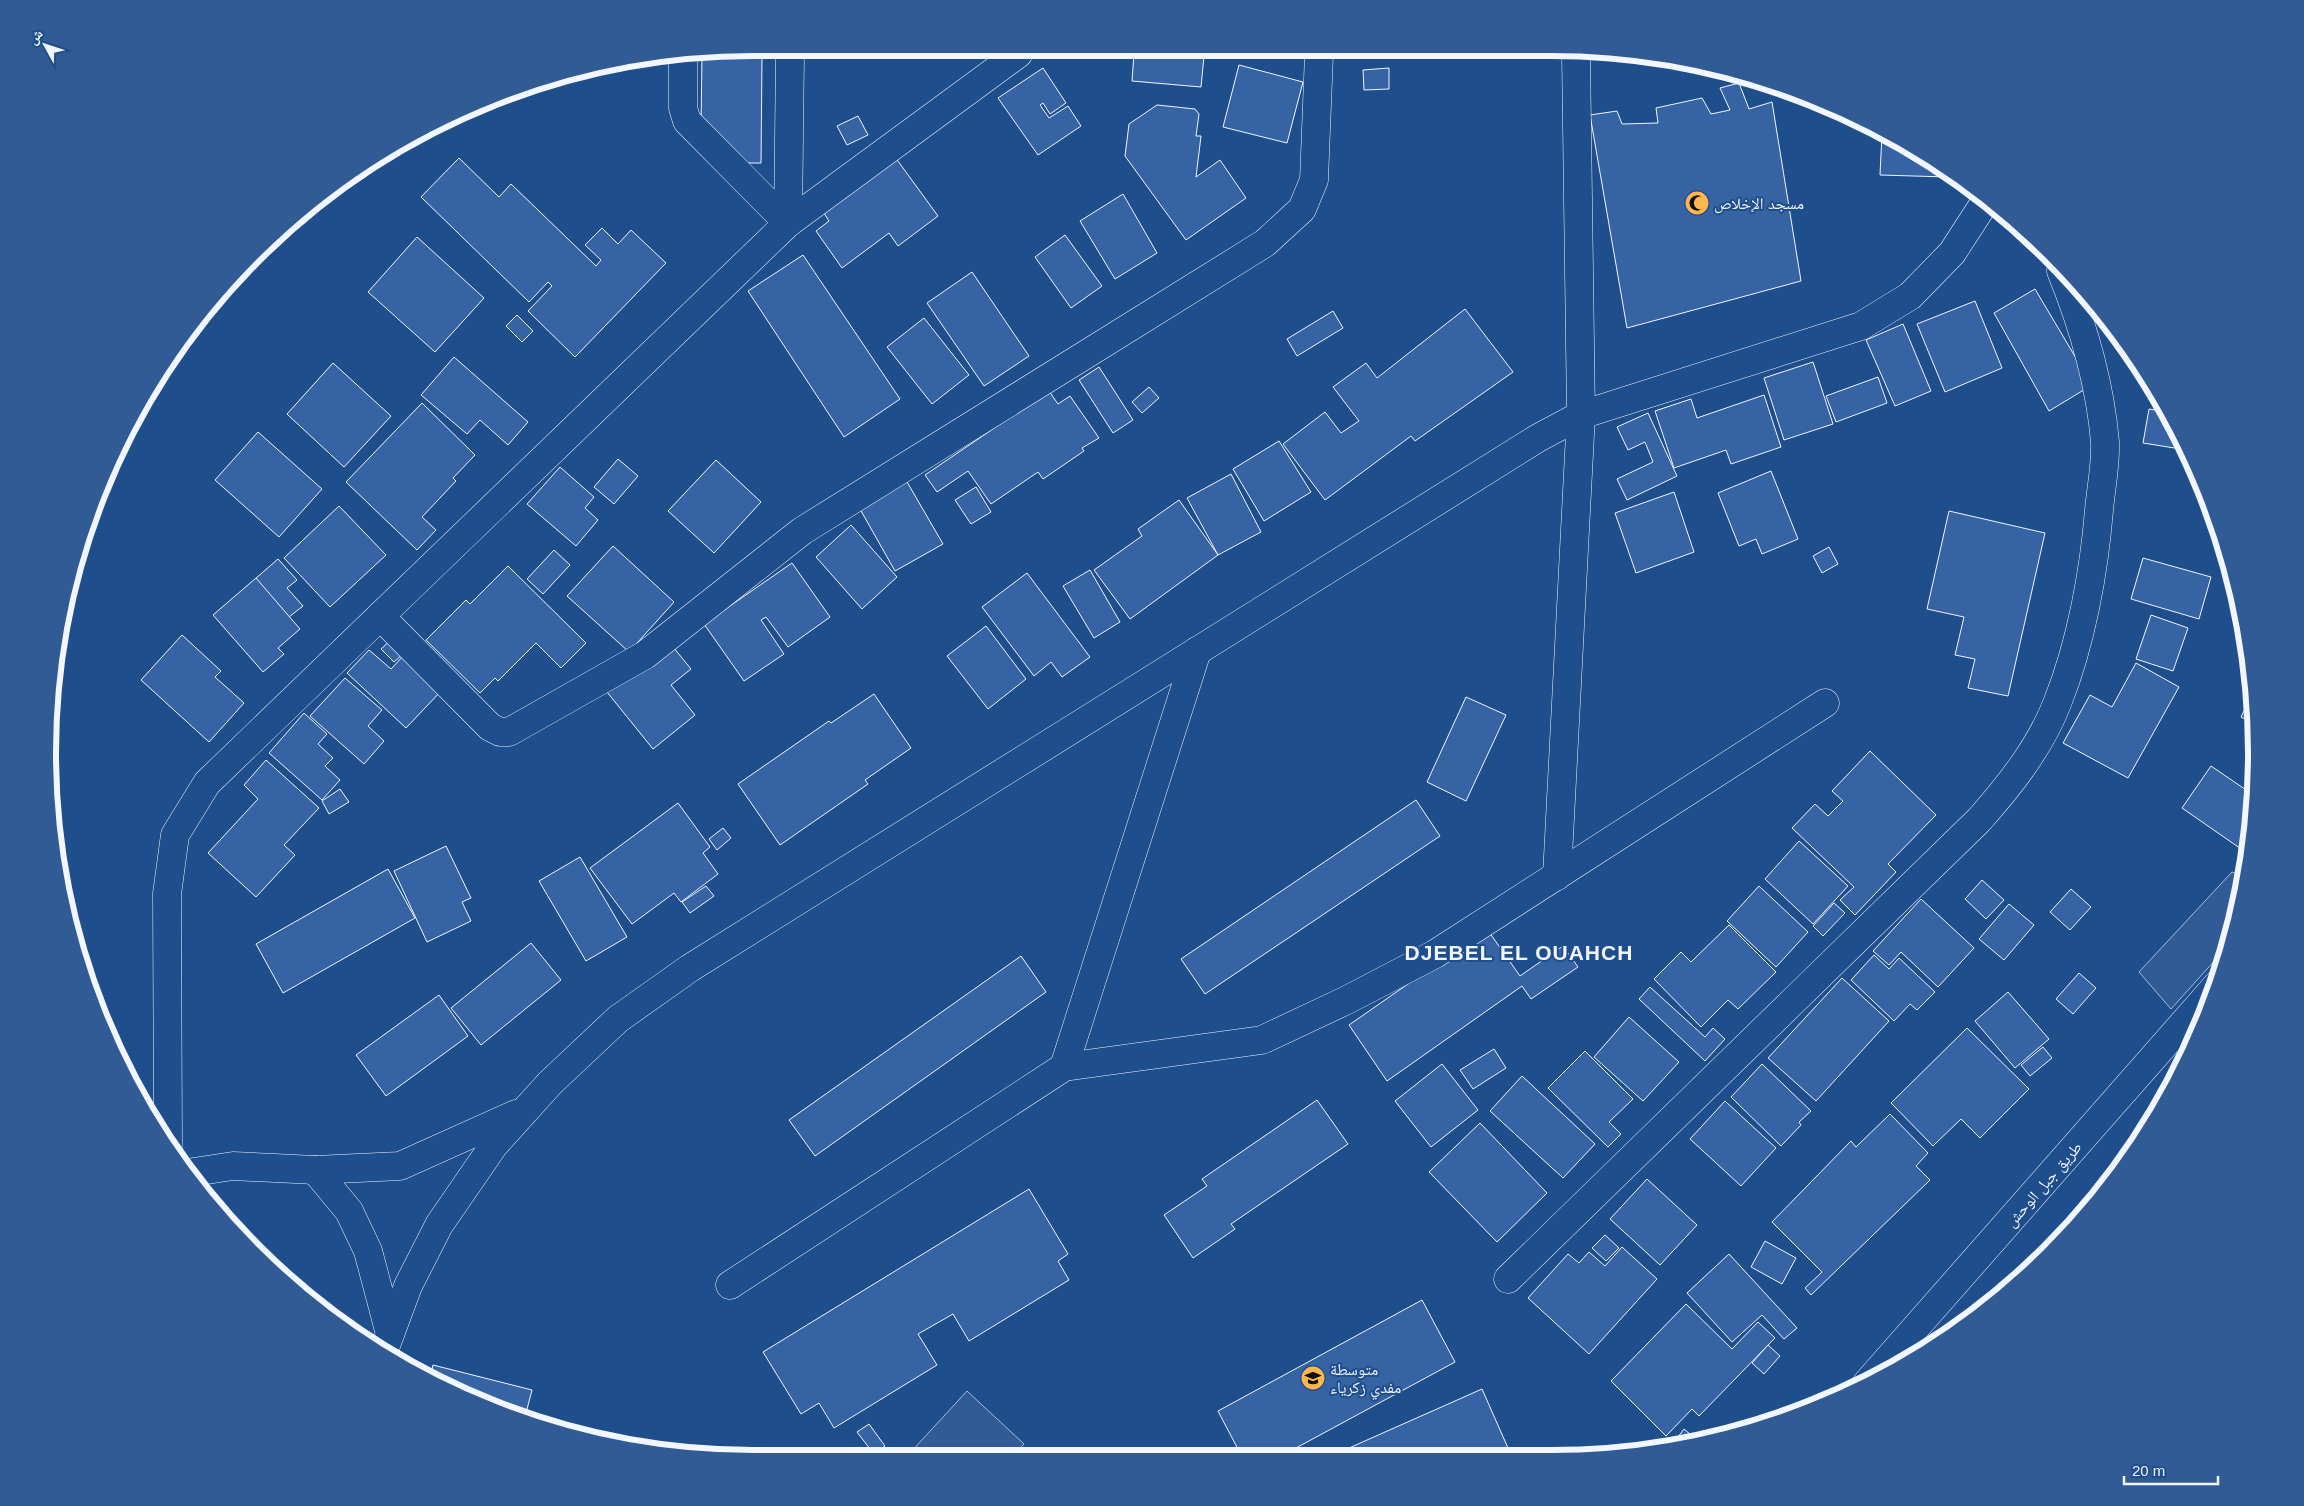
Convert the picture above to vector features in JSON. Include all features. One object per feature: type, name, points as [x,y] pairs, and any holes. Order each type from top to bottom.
[{"type":"street","points":[[788,223],[790,56]]},
{"type":"street","points":[[168,1130],[167,894],[175,835],[206,783],[788,223],[1015,56]]},
{"type":"street","points":[[380,616],[490,727],[500,732],[509,732],[645,655],[802,531],[1265,243],[1302,209],[1314,180],[1319,56]]},
{"type":"street","points":[[1557,876],[1581,415],[1576,57]]},
{"type":"street","points":[[683,60],[683,108],[687,121],[788,223]]},
{"type":"street","points":[[388,1341],[408,1286],[439,1225],[494,1145],[550,1083],[618,1019],[690,968],[1492,466],[1581,415],[1861,326],[1910,296],[1952,254],[1983,207]]},
{"type":"street","points":[[1508,1278],[1979,820],[2010,785],[2034,749],[2058,702],[2074,651],[2096,551],[2105,444],[2096,388],[2080,317],[2067,285]]},
{"type":"street","points":[[1064,1067],[1197,651]]},
{"type":"street","points":[[730,1285],[1064,1067],[1262,1040],[1347,1000],[1435,954],[1825,703]]},
{"type":"street","name":"طريق جبل الوحش","points":[[1885,1364],[2201,1003]]},
{"type":"street","points":[[196,1172],[233,1166],[315,1170],[400,1166],[526,1109]]},
{"type":"street","points":[[315,1170],[349,1211],[368,1250],[388,1341]]},
{"type":"shaded area","points":[[2232,872],[2237,874],[2216,959],[2171,1009],[2139,972]]},
{"type":"shaded area","points":[[967,1391],[1024,1444],[1019,1450],[913,1450]]},
{"type":"building","points":[[762,56],[761,163],[736,163],[701,128],[702,58]]},
{"type":"building","points":[[1134,56],[1204,56],[1201,87],[1132,81]]},
{"type":"building","points":[[1239,65],[1303,82],[1287,143],[1223,127]]},
{"type":"building","points":[[1043,68],[1066,103],[1050,114],[1043,103],[1040,105],[1049,118],[1068,106],[1081,126],[1038,155],[998,98]]},
{"type":"building","points":[[1389,68],[1389,89],[1364,90],[1363,70]]},
{"type":"building","name":"مسجد الإخلاص","points":[[1739,83],[1749,109],[1772,102],[1801,281],[1627,328],[1590,115],[1617,111],[1622,124],[1658,123],[1656,108],[1702,98],[1711,114],[1730,110],[1720,88]]},
{"type":"building","points":[[1157,105],[1195,109],[1199,114],[1196,136],[1201,136],[1196,177],[1220,160],[1246,198],[1186,240],[1125,156],[1129,124]]},
{"type":"building","points":[[858,116],[868,135],[847,145],[837,126]]},
{"type":"building","points":[[1882,140],[1942,177],[1880,175]]},
{"type":"building","points":[[895,157],[938,216],[898,246],[889,233],[842,268],[816,231],[829,221],[822,210]]},
{"type":"building","points":[[459,158],[499,197],[511,184],[596,266],[601,260],[585,245],[602,228],[618,244],[631,230],[666,263],[575,357],[528,311],[552,286],[548,282],[529,302],[421,197]]},
{"type":"building","points":[[1123,194],[1157,253],[1115,279],[1080,221]]},
{"type":"building","points":[[1065,235],[1102,286],[1071,308],[1035,257]]},
{"type":"building","points":[[417,237],[484,298],[435,352],[368,292]]},
{"type":"building","points":[[803,255],[900,399],[844,437],[748,291]]},
{"type":"building","points":[[972,272],[1029,356],[984,386],[927,303]]},
{"type":"building","points":[[2035,289],[2092,385],[2049,411],[1994,313]]},
{"type":"building","points":[[1975,301],[2002,368],[1945,392],[1917,324]]},
{"type":"building","points":[[1465,309],[1513,372],[1415,441],[1411,436],[1325,500],[1283,444],[1325,412],[1341,433],[1359,421],[1333,387],[1366,363],[1377,378]]},
{"type":"building","points":[[1333,311],[1343,328],[1297,356],[1287,339]]},
{"type":"building","points":[[517,315],[533,331],[522,342],[506,326]]},
{"type":"building","points":[[924,318],[969,375],[932,404],[887,347]]},
{"type":"building","points":[[1903,324],[1931,391],[1895,406],[1866,340]]},
{"type":"building","points":[[454,357],[528,422],[508,445],[480,420],[467,434],[421,395]]},
{"type":"building","points":[[1813,362],[1833,424],[1784,440],[1764,378]]},
{"type":"building","points":[[333,363],[391,416],[344,467],[287,414]]},
{"type":"building","points":[[1099,367],[1133,420],[1113,433],[1079,380]]},
{"type":"building","points":[[1878,377],[1887,403],[1836,422],[1826,396]]},
{"type":"building","points":[[1149,387],[1159,398],[1142,413],[1132,402]]},
{"type":"building","points":[[1049,391],[1058,404],[1070,396],[1099,438],[1082,448],[1084,451],[1043,479],[1038,472],[991,504],[968,471],[937,492],[925,475]]},
{"type":"building","points":[[1764,395],[1781,447],[1731,464],[1726,450],[1674,468],[1655,411],[1691,399],[1697,418]]},
{"type":"building","points":[[422,403],[475,455],[453,478],[456,481],[422,517],[436,530],[417,550],[346,482]]},
{"type":"building","points":[[2149,409],[2157,410],[2178,449],[2143,443]]},
{"type":"building","points":[[1648,413],[1677,476],[1627,500],[1617,479],[1653,462],[1645,442],[1628,450],[1617,427]]},
{"type":"building","points":[[258,432],[322,489],[279,537],[215,480]]},
{"type":"building","points":[[1279,441],[1311,492],[1264,521],[1233,469]]},
{"type":"building","points":[[618,459],[638,476],[614,504],[594,487]]},
{"type":"building","points":[[716,460],[761,502],[714,553],[668,511]]},
{"type":"building","points":[[560,467],[594,497],[585,508],[598,520],[576,546],[527,504]]},
{"type":"building","points":[[1771,471],[1798,539],[1762,554],[1756,539],[1739,546],[1718,493]]},
{"type":"building","points":[[1231,474],[1261,532],[1218,555],[1187,498]]},
{"type":"building","points":[[903,475],[943,544],[895,571],[856,502]]},
{"type":"building","points":[[976,487],[991,512],[971,524],[955,500]]},
{"type":"building","points":[[1674,492],[1694,552],[1636,573],[1615,513]]},
{"type":"building","points":[[1179,500],[1218,555],[1130,619],[1094,570],[1142,536],[1138,529]]},
{"type":"building","points":[[339,506],[386,555],[330,607],[284,558]]},
{"type":"building","points":[[1949,511],[2045,533],[2008,696],[1968,688],[1975,659],[1955,655],[1964,617],[1927,609]]},
{"type":"building","points":[[851,525],[897,577],[862,609],[816,557]]},
{"type":"building","points":[[613,546],[674,602],[629,652],[567,596]]},
{"type":"building","points":[[1829,547],[1838,564],[1822,573],[1813,556]]},
{"type":"building","points":[[554,550],[570,565],[543,594],[527,579]]},
{"type":"building","points":[[2143,558],[2211,577],[2199,619],[2131,599]]},
{"type":"building","points":[[278,559],[297,580],[287,588],[303,606],[289,617],[255,579]]},
{"type":"building","points":[[792,563],[830,617],[788,647],[766,617],[761,620],[784,654],[744,681],[704,624]]},
{"type":"building","points":[[508,566],[586,643],[561,668],[536,643],[498,681],[495,678],[480,693],[426,640],[466,600],[470,604]]},
{"type":"building","points":[[1090,570],[1120,622],[1094,638],[1063,586]]},
{"type":"building","points":[[1027,573],[1090,657],[1062,677],[1051,662],[1034,676],[982,607]]},
{"type":"building","points":[[256,578],[300,629],[278,648],[284,654],[263,672],[213,615]]},
{"type":"building","points":[[2151,615],[2188,628],[2173,671],[2136,659]]},
{"type":"building","points":[[986,626],[1026,679],[988,709],[947,656]]},
{"type":"building","points":[[182,635],[221,671],[215,677],[244,703],[209,742],[141,680]]},
{"type":"building","points":[[393,638],[405,652],[394,662],[381,649]]},
{"type":"building","points":[[669,642],[691,669],[671,685],[695,715],[653,749],[607,692]]},
{"type":"building","points":[[369,650],[391,669],[404,655],[442,690],[406,728],[347,673]]},
{"type":"building","points":[[2136,663],[2179,687],[2128,778],[2063,743],[2090,695],[2112,707]]},
{"type":"building","points":[[345,678],[382,710],[368,726],[384,741],[364,764],[310,716]]},
{"type":"building","points":[[874,694],[911,748],[865,780],[868,784],[780,845],[738,784],[829,721],[831,723]]},
{"type":"building","points":[[1466,697],[1506,715],[1466,801],[1427,782]]},
{"type":"building","points":[[2246,707],[2247,720],[2241,717]]},
{"type":"building","points":[[304,713],[327,734],[318,744],[333,758],[325,766],[340,780],[322,800],[269,753]]},
{"type":"building","points":[[1870,751],[1936,815],[1888,864],[1896,872],[1855,915],[1840,900],[1854,887],[1792,828],[1815,804],[1828,816],[1843,801],[1832,791]]},
{"type":"building","points":[[266,760],[319,808],[284,845],[295,855],[256,897],[208,853],[258,799],[244,785]]},
{"type":"building","points":[[2211,766],[2246,790],[2241,849],[2182,808]]},
{"type":"building","points":[[340,789],[349,802],[329,814],[322,801]]},
{"type":"building","points":[[1416,800],[1440,836],[1205,994],[1181,959]]},
{"type":"building","points":[[678,803],[710,847],[703,853],[718,874],[681,902],[674,893],[632,924],[590,868]]},
{"type":"building","points":[[723,828],[731,838],[717,850],[709,839]]},
{"type":"building","points":[[1799,841],[1848,886],[1813,924],[1765,879]]},
{"type":"building","points":[[446,846],[471,898],[462,902],[471,921],[427,942],[394,871]]},
{"type":"building","points":[[580,857],[627,937],[586,961],[539,881]]},
{"type":"building","points":[[388,869],[415,918],[283,993],[256,944]]},
{"type":"building","points":[[1982,880],[2004,900],[1986,919],[1965,899]]},
{"type":"building","points":[[706,886],[714,896],[690,913],[682,902]]},
{"type":"building","points":[[1759,886],[1808,932],[1776,967],[1727,921]]},
{"type":"building","points":[[2071,889],[2091,907],[2070,930],[2050,912]]},
{"type":"building","points":[[1921,899],[1974,948],[1938,987],[1901,952],[1889,965],[1873,951]]},
{"type":"building","points":[[1834,903],[1845,913],[1823,936],[1813,926]]},
{"type":"building","points":[[2009,904],[2034,925],[2004,960],[1979,939]]},
{"type":"building","points":[[1729,925],[1776,972],[1738,1009],[1728,1000],[1701,1027],[1654,979],[1681,952],[1691,962]]},
{"type":"building","points":[[1487,929],[1520,976],[1563,946],[1578,967],[1531,999],[1522,986],[1387,1081],[1349,1025]]},
{"type":"building","points":[[531,943],[561,980],[481,1045],[451,1008]]},
{"type":"building","points":[[1874,955],[1889,969],[1899,958],[1935,992],[1917,1010],[1910,1004],[1894,1021],[1851,980]]},
{"type":"building","points":[[1021,956],[1046,992],[815,1156],[789,1120]]},
{"type":"building","points":[[2079,973],[2096,988],[2073,1014],[2056,999]]},
{"type":"building","points":[[1842,978],[1889,1021],[1816,1101],[1768,1058]]},
{"type":"building","points":[[1650,987],[1705,1037],[1713,1028],[1725,1039],[1705,1061],[1639,999]]},
{"type":"building","points":[[2008,992],[2049,1039],[2015,1068],[1975,1021]]},
{"type":"building","points":[[439,995],[468,1036],[386,1096],[356,1055]]},
{"type":"building","points":[[1629,1017],[1679,1062],[1643,1101],[1594,1057]]},
{"type":"building","points":[[1967,1028],[2029,1089],[1980,1138],[1961,1119],[1933,1146],[1891,1103]]},
{"type":"building","points":[[2043,1047],[2052,1058],[2030,1076],[2021,1065]]},
{"type":"building","points":[[1494,1049],[1506,1068],[1473,1089],[1460,1070]]},
{"type":"building","points":[[1585,1051],[1633,1099],[1609,1122],[1621,1134],[1608,1147],[1548,1088]]},
{"type":"building","points":[[1442,1064],[1478,1110],[1431,1147],[1395,1101]]},
{"type":"building","points":[[1762,1064],[1811,1111],[1799,1122],[1801,1125],[1781,1146],[1731,1097]]},
{"type":"building","points":[[1522,1076],[1595,1144],[1563,1178],[1490,1111]]},
{"type":"building","points":[[1317,1100],[1348,1144],[1231,1224],[1235,1229],[1193,1258],[1164,1215],[1207,1186],[1202,1179]]},
{"type":"building","points":[[1725,1101],[1776,1148],[1741,1186],[1690,1139]]},
{"type":"building","points":[[1890,1114],[1928,1153],[1916,1166],[1930,1180],[1811,1295],[1805,1288],[1822,1272],[1772,1222],[1851,1141],[1856,1147]]},
{"type":"building","points":[[1480,1123],[1547,1193],[1497,1242],[1429,1172]]},
{"type":"building","points":[[1647,1179],[1697,1225],[1660,1265],[1610,1219]]},
{"type":"building","points":[[1029,1189],[1068,1254],[1058,1261],[1069,1280],[969,1341],[953,1314],[918,1334],[937,1365],[834,1428],[819,1403],[801,1414],[763,1352]]},
{"type":"building","points":[[1605,1235],[1619,1248],[1606,1261],[1592,1248]]},
{"type":"building","points":[[1765,1241],[1796,1258],[1782,1284],[1751,1267]]},
{"type":"building","points":[[1622,1247],[1657,1279],[1589,1354],[1528,1298],[1568,1254],[1579,1263],[1589,1252],[1605,1266]]},
{"type":"building","points":[[1729,1254],[1797,1328],[1784,1339],[1762,1315],[1732,1342],[1687,1293]]},
{"type":"building","points":[[1422,1300],[1455,1362],[1292,1450],[1238,1450],[1218,1411]]},
{"type":"building","points":[[1686,1304],[1732,1349],[1758,1322],[1775,1338],[1699,1416],[1692,1409],[1666,1436],[1611,1381]]},
{"type":"building","points":[[1768,1345],[1780,1356],[1764,1374],[1752,1363]]},
{"type":"building","points":[[433,1365],[532,1390],[526,1412],[486,1397],[432,1371]]},
{"type":"building","points":[[1482,1389],[1509,1450],[1345,1450]]},
{"type":"building","points":[[869,1424],[885,1446],[878,1450],[871,1450],[857,1432]]},
{"type":"building","points":[[1684,1429],[1691,1435],[1687,1436],[1677,1438]]},
{"type":"place","name":"مسجد الإخلاص","points":[[1697,203]]},
{"type":"place","name":"متوسطة مفدي زكرياء","points":[[1313,1378]]},
{"type":"district","name":"DJEBEL EL OUAHCH","points":[[1519,953]]}]
